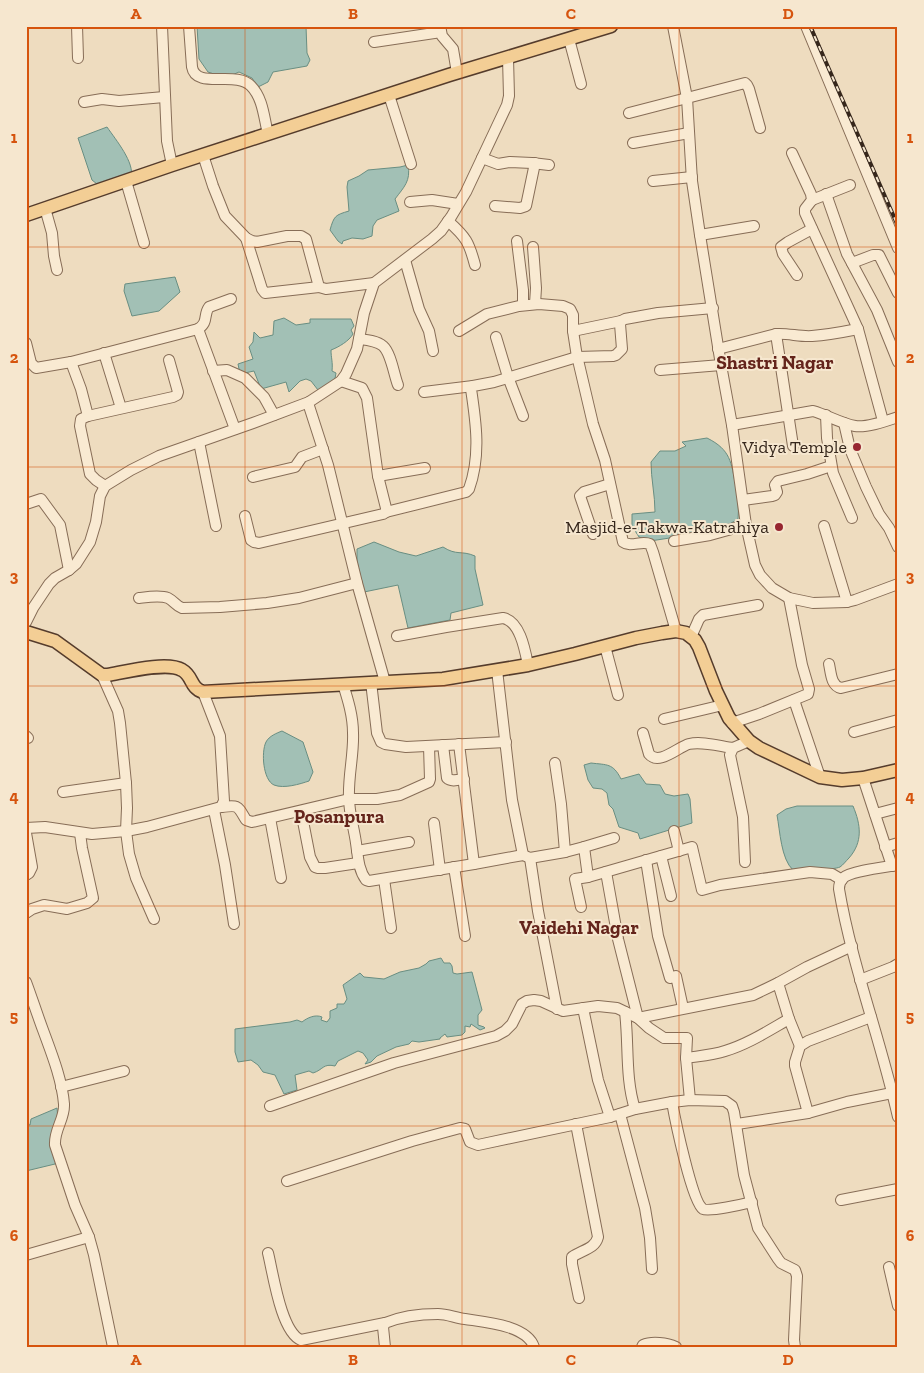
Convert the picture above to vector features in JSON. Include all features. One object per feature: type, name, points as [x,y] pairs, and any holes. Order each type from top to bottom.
[{"type":"main road","points":[[26,215],[172,165],[457,73],[611,26]]},
{"type":"main road","points":[[26,632],[55,642],[102,675],[150,667],[177,668],[183,670],[194,687],[203,692],[443,679],[528,665],[636,638],[676,631],[686,633],[695,640],[732,723],[749,742],[758,748],[820,777],[842,780],[863,778],[898,770]]},
{"type":"street","points":[[77,26],[78,58]]},
{"type":"street","points":[[162,26],[167,141],[172,165]]},
{"type":"street","points":[[189,26],[192,67],[195,75],[206,79],[238,79],[249,83],[258,95],[268,134]]},
{"type":"street","points":[[673,26],[687,98],[692,177],[700,235],[732,425],[746,525],[755,565],[760,576],[772,588],[790,598],[813,603],[847,602],[898,584]]},
{"type":"street","points":[[806,26],[898,248]]},
{"type":"street","points":[[374,42],[441,29],[442,36],[453,49],[457,73]]},
{"type":"street","points":[[569,40],[581,84]]},
{"type":"street","points":[[246,238],[262,289],[265,293],[374,283],[432,239],[448,221],[482,158],[507,105],[509,96],[508,58]]},
{"type":"street","points":[[629,113],[744,83],[749,89],[760,128]]},
{"type":"street","points":[[389,95],[410,164]]},
{"type":"street","points":[[84,102],[106,99],[164,97]]},
{"type":"street","points":[[633,143],[689,134]]},
{"type":"street","points":[[792,153],[812,200]]},
{"type":"street","points":[[204,155],[213,186],[225,216],[252,242],[287,236],[301,236],[306,239],[319,287]]},
{"type":"street","points":[[482,158],[498,164],[510,162],[549,165]]},
{"type":"street","points":[[495,206],[520,208],[526,206],[535,163]]},
{"type":"street","points":[[653,181],[692,177]]},
{"type":"street","points":[[126,181],[144,243]]},
{"type":"street","points":[[850,185],[812,200],[805,209],[805,213],[858,329],[883,421]]},
{"type":"street","points":[[826,194],[852,263],[882,321],[898,362]]},
{"type":"street","points":[[410,202],[432,200],[458,204]]},
{"type":"street","points":[[45,208],[52,233],[57,270]]},
{"type":"street","points":[[448,221],[466,239],[475,265]]},
{"type":"street","points":[[700,235],[754,226]]},
{"type":"street","points":[[798,275],[783,254],[781,247],[812,229]]},
{"type":"street","points":[[518,241],[523,305]]},
{"type":"street","points":[[533,247],[536,288],[535,304]]},
{"type":"street","points":[[852,263],[873,255],[879,255],[898,293]]},
{"type":"street","points":[[405,260],[419,309],[429,331],[433,350]]},
{"type":"street","points":[[26,622],[49,584],[76,564],[90,542],[96,522],[100,496],[105,486],[159,456],[309,402],[342,381],[357,349],[364,313],[374,283]]},
{"type":"street","points":[[26,343],[31,363],[36,368],[71,362],[198,329],[205,324],[207,310],[210,307],[231,299]]},
{"type":"street","points":[[459,331],[487,314],[523,305],[563,306],[570,309],[573,315],[573,331],[577,357],[593,424],[605,460],[623,542],[628,545],[650,544],[676,631]]},
{"type":"street","points":[[573,331],[658,313],[713,308]]},
{"type":"street","points":[[424,392],[472,386],[577,357],[616,356],[622,349],[621,321]]},
{"type":"street","points":[[198,329],[235,429]]},
{"type":"street","points":[[718,349],[776,334],[811,336],[858,329]]},
{"type":"street","points":[[776,334],[793,446]]},
{"type":"street","points":[[496,337],[508,377],[523,416]]},
{"type":"street","points":[[359,339],[376,343],[386,350],[398,385]]},
{"type":"street","points":[[104,353],[121,408]]},
{"type":"street","points":[[105,486],[90,474],[81,419],[177,395],[178,392],[169,360]]},
{"type":"street","points":[[71,362],[88,416]]},
{"type":"street","points":[[660,370],[721,365]]},
{"type":"street","points":[[213,371],[227,370],[245,378],[264,397],[274,415]]},
{"type":"street","points":[[342,381],[362,388],[365,391],[378,476],[386,512]]},
{"type":"street","points":[[245,516],[251,540],[259,543],[343,524],[466,492],[471,483],[477,449],[472,386]]},
{"type":"street","points":[[309,402],[328,464],[357,582],[385,682]]},
{"type":"street","points":[[732,425],[813,411],[844,423],[862,426],[898,417]]},
{"type":"street","points":[[826,415],[831,466],[852,518]]},
{"type":"street","points":[[844,423],[850,449],[866,487],[898,547]]},
{"type":"street","points":[[199,442],[216,526]]},
{"type":"street","points":[[253,477],[295,467],[302,458],[323,449]]},
{"type":"street","points":[[743,500],[776,495],[775,485],[778,482],[831,466]]},
{"type":"street","points":[[378,476],[425,468]]},
{"type":"street","points":[[593,534],[580,496],[584,492],[610,484]]},
{"type":"street","points":[[26,504],[41,499],[60,525],[69,570]]},
{"type":"street","points":[[674,541],[710,535],[746,525]]},
{"type":"street","points":[[824,526],[847,602]]},
{"type":"street","points":[[139,598],[167,598],[182,608],[248,605],[299,598],[357,582]]},
{"type":"street","points":[[732,723],[808,694],[809,689],[802,665],[790,598]]},
{"type":"street","points":[[691,637],[699,619],[703,615],[758,605]]},
{"type":"street","points":[[397,636],[503,618],[508,619],[515,627],[524,645],[528,665]]},
{"type":"street","points":[[605,646],[618,695]]},
{"type":"street","points":[[829,664],[834,685],[837,688],[898,674]]},
{"type":"street","points":[[497,670],[512,800],[527,856],[558,1009]]},
{"type":"street","points":[[102,675],[118,711],[120,723],[126,783],[126,831],[129,854],[136,878],[154,919]]},
{"type":"street","points":[[371,682],[377,733],[381,742],[385,744],[392,746],[429,746],[506,742]]},
{"type":"street","points":[[344,684],[353,731],[349,799],[358,863],[366,880],[384,879],[527,856],[565,852],[614,838]]},
{"type":"street","points":[[203,692],[220,736],[224,801],[218,808],[234,924]]},
{"type":"street","points":[[794,700],[820,777]]},
{"type":"street","points":[[664,719],[723,705]]},
{"type":"street","points":[[854,732],[898,720]]},
{"type":"street","points":[[643,732],[649,754],[655,758],[672,753],[689,744],[733,748],[749,742]]},
{"type":"street","points":[[459,744],[474,864]]},
{"type":"street","points":[[443,745],[447,778],[449,780],[464,780]]},
{"type":"street","points":[[26,828],[45,827],[92,834],[126,831],[233,806],[239,808],[248,822],[349,799],[400,796],[426,784],[430,779],[429,746]]},
{"type":"street","points":[[733,748],[730,755],[743,818],[745,862]]},
{"type":"street","points":[[555,764],[565,852]]},
{"type":"street","points":[[863,778],[885,847],[895,866],[851,874],[842,880],[839,889],[860,980],[898,1117]]},
{"type":"street","points":[[63,792],[126,783]]},
{"type":"street","points":[[874,814],[898,808]]},
{"type":"street","points":[[301,811],[310,857],[315,867],[325,868],[358,863]]},
{"type":"street","points":[[270,818],[281,878]]},
{"type":"street","points":[[434,823],[440,870]]},
{"type":"street","points":[[674,831],[678,851]]},
{"type":"street","points":[[26,913],[44,905],[67,908],[87,903],[93,898],[80,832]]},
{"type":"street","points":[[26,833],[32,867],[29,874],[26,875]]},
{"type":"street","points":[[357,851],[409,842]]},
{"type":"street","points":[[885,847],[898,843]]},
{"type":"street","points":[[584,847],[588,877]]},
{"type":"street","points":[[581,907],[575,879],[588,877],[692,847],[702,890],[720,885],[810,872],[832,874],[842,880]]},
{"type":"street","points":[[661,856],[671,896]]},
{"type":"street","points":[[646,860],[658,936],[670,978],[676,976],[683,1008]]},
{"type":"street","points":[[454,868],[465,936]]},
{"type":"street","points":[[606,872],[618,938],[638,1018]]},
{"type":"street","points":[[384,879],[391,928]]},
{"type":"street","points":[[638,1018],[754,995],[852,946]]},
{"type":"street","points":[[860,980],[898,964]]},
{"type":"street","points":[[26,982],[53,1058],[61,1088],[64,1104],[62,1118],[55,1137],[56,1145],[75,1205],[90,1237],[113,1347]]},
{"type":"street","points":[[778,983],[800,1046]]},
{"type":"street","points":[[270,1106],[394,1063],[496,1036],[512,1024],[522,1004],[534,1000],[563,1011],[598,1006],[617,1008],[638,1018],[664,1038],[686,1038],[690,1100]]},
{"type":"street","points":[[583,1008],[598,1080],[615,1116],[645,1208],[650,1238],[652,1269]]},
{"type":"street","points":[[625,1012],[629,1075],[635,1109]]},
{"type":"street","points":[[808,1113],[794,1066],[800,1046],[808,1041],[871,1017]]},
{"type":"street","points":[[686,1058],[725,1051],[744,1044],[789,1019]]},
{"type":"street","points":[[61,1088],[124,1071]]},
{"type":"street","points":[[737,1124],[808,1113],[847,1102],[892,1093]]},
{"type":"street","points":[[287,1181],[412,1141],[460,1128],[465,1129],[470,1142],[478,1145],[672,1102],[690,1100],[725,1101],[732,1106],[737,1124],[744,1175],[758,1228],[778,1259],[795,1270],[797,1276],[795,1347]]},
{"type":"street","points":[[672,1102],[686,1167],[701,1208],[714,1210],[752,1202]]},
{"type":"street","points":[[576,1124],[598,1237],[597,1243],[572,1257],[579,1298]]},
{"type":"street","points":[[841,1200],[898,1189]]},
{"type":"street","points":[[26,1255],[90,1237]]},
{"type":"street","points":[[268,1253],[284,1319],[295,1338],[301,1340],[403,1317],[440,1314],[513,1328],[530,1340],[534,1347]]},
{"type":"street","points":[[889,1267],[898,1306]]},
{"type":"street","points":[[385,1322],[383,1327],[385,1347]]},
{"type":"street","points":[[642,1347],[643,1344],[647,1343],[671,1344],[676,1347]]},
{"type":"water","points":[[197,26],[306,26],[307,53],[310,60],[307,66],[273,72],[268,82],[258,87],[252,78],[239,72],[232,75],[217,75],[208,72],[199,59]]},
{"type":"water","points":[[107,127],[128,158],[131,177],[97,184],[92,180],[78,138]]},
{"type":"water","points":[[408,165],[408,180],[395,199],[399,211],[377,220],[373,226],[372,236],[363,239],[352,238],[343,241],[342,244],[338,241],[330,230],[336,217],[349,211],[348,181],[368,170]]},
{"type":"water","points":[[175,277],[180,292],[159,311],[132,316],[124,291],[125,284]]},
{"type":"water","points":[[284,318],[296,325],[310,323],[310,319],[351,319],[354,326],[351,330],[353,334],[344,344],[331,350],[332,371],[336,373],[334,384],[318,390],[311,381],[306,379],[300,381],[289,392],[286,382],[261,389],[254,371],[240,374],[238,364],[253,359],[249,347],[253,342],[254,332],[260,338],[273,335],[274,321]]},
{"type":"water","points":[[707,438],[721,447],[729,458],[737,495],[738,519],[721,529],[696,534],[650,541],[639,537],[632,526],[632,514],[655,512],[651,462],[660,451],[675,451],[686,446],[682,442]]},
{"type":"water","points":[[374,542],[399,552],[416,556],[443,547],[475,556],[475,569],[483,605],[451,613],[450,620],[408,628],[398,585],[364,592],[357,561],[357,549]]},
{"type":"water","points":[[282,731],[303,742],[313,772],[309,781],[292,786],[278,786],[274,785],[267,778],[263,759],[264,747],[269,738]]},
{"type":"water","points":[[591,763],[612,767],[621,779],[639,774],[646,784],[660,785],[665,794],[674,796],[688,794],[692,823],[640,839],[638,833],[619,827],[613,809],[609,805],[607,793],[602,789],[593,788],[588,780],[584,765]]},
{"type":"water","points":[[797,806],[853,806],[858,820],[859,840],[854,852],[840,867],[793,870],[789,865],[782,844],[777,815],[786,809]]},
{"type":"water","points":[[441,958],[444,963],[450,963],[453,973],[472,972],[482,1010],[478,1015],[478,1025],[485,1028],[480,1030],[471,1024],[470,1027],[465,1026],[465,1032],[462,1035],[447,1037],[445,1034],[440,1039],[412,1041],[409,1044],[396,1047],[377,1056],[371,1062],[365,1064],[368,1060],[363,1053],[358,1051],[338,1061],[335,1066],[328,1065],[313,1073],[309,1071],[295,1075],[297,1090],[284,1094],[275,1075],[263,1072],[251,1060],[238,1062],[235,1052],[235,1029],[297,1020],[302,1022],[314,1016],[322,1017],[321,1020],[327,1022],[330,1018],[330,1011],[337,1008],[337,1004],[344,1004],[347,999],[343,985],[360,973],[364,977],[384,979],[400,972],[419,968],[429,961]]},
{"type":"water","points":[[57,1108],[57,1161],[55,1164],[26,1171],[26,1124],[30,1125],[31,1119]]},
{"type":"railway","points":[[810,26],[898,226]]},
{"type":"place","name":"Vidya Temple","points":[[857,447]]},
{"type":"place","name":"Masjid-e-Takwa-Katrahiya","points":[[779,527]]},
{"type":"district","name":"Shastri Nagar","points":[[775,362]]},
{"type":"district","name":"Posanpura","points":[[339,816]]},
{"type":"district","name":"Vaidehi Nagar","points":[[579,927]]}]
